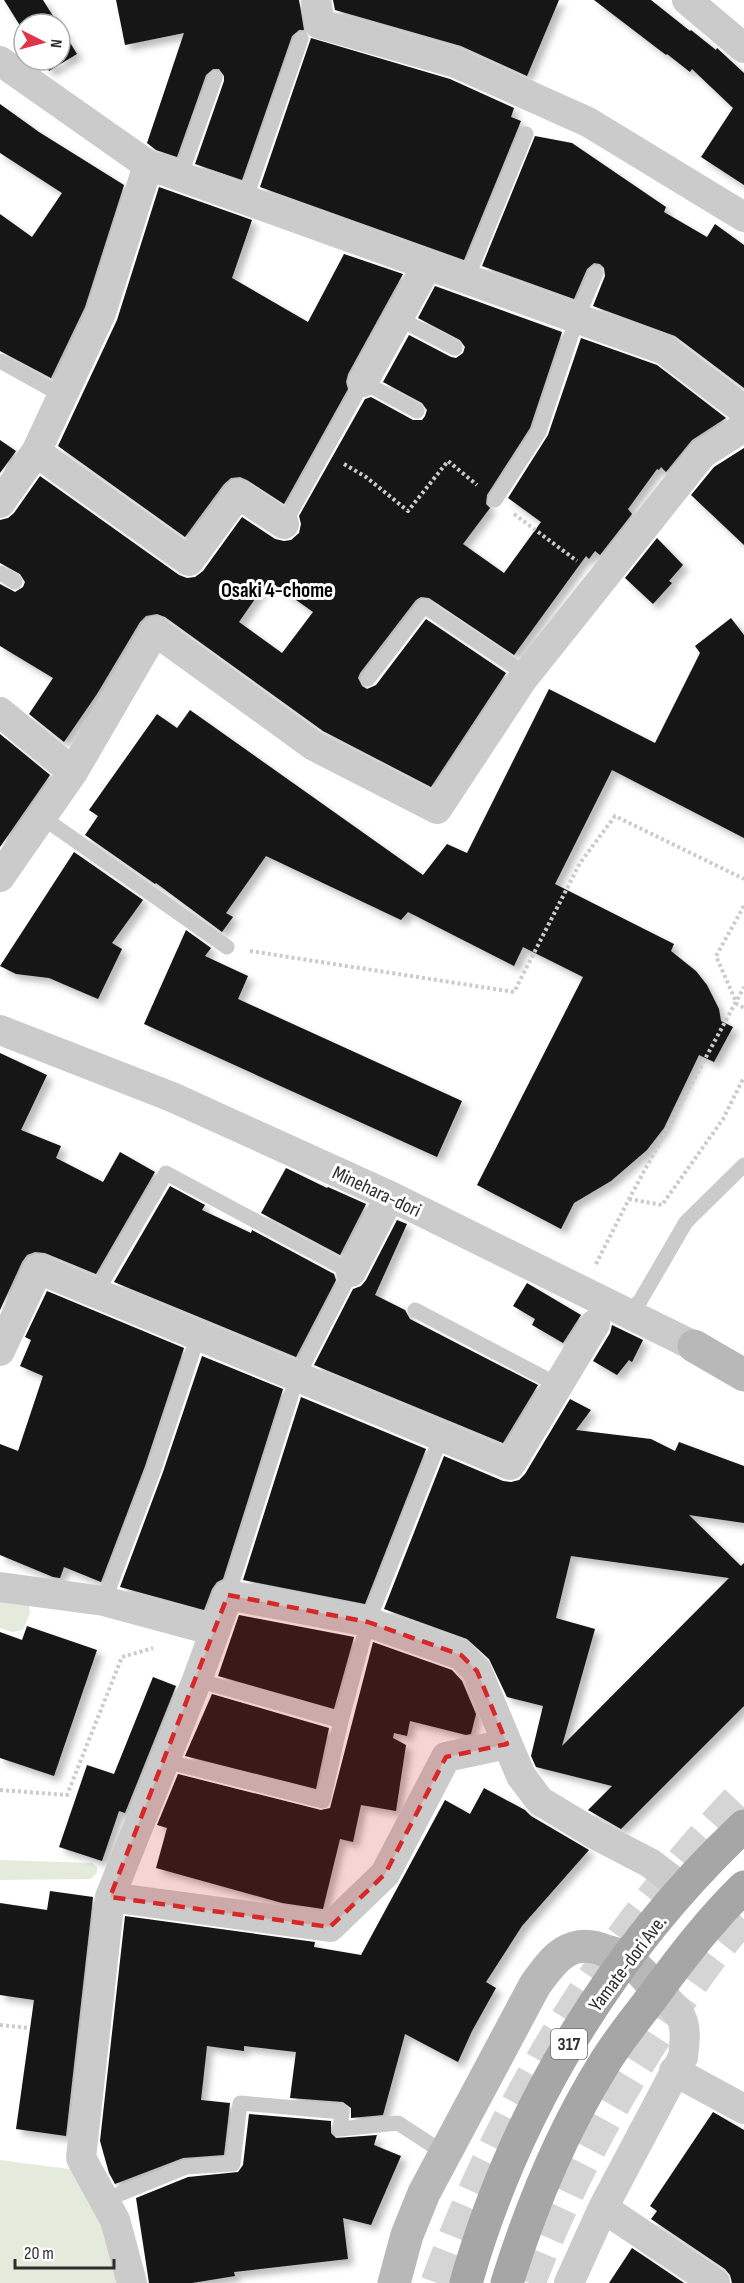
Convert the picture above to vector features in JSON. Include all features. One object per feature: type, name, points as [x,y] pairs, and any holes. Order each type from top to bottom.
[{"type":"main road","name":"Yamate-dori Ave.","points":[[466,2283],[489,2214],[521,2135],[547,2081],[576,2033],[626,1959],[684,1889],[744,1826]]},
{"type":"main road","name":"Yamate-dori Ave.","points":[[507,2283],[533,2208],[557,2152],[605,2061],[708,1924],[744,1887]]},
{"type":"street","points":[[316,0],[320,24],[456,63],[588,122],[744,217]]},
{"type":"street","points":[[687,0],[744,48]]},
{"type":"street","points":[[0,61],[148,165],[665,350],[744,410]]},
{"type":"street","points":[[0,503],[36,452],[100,313],[148,165]]},
{"type":"street","points":[[363,381],[428,264]]},
{"type":"street","points":[[0,877],[73,772],[154,631],[314,746],[437,809],[527,675],[702,454],[744,427]]},
{"type":"street","points":[[36,452],[189,561],[238,494],[284,524]]},
{"type":"street","points":[[0,712],[73,772]]},
{"type":"street","name":"Minehara-dori","points":[[0,1030],[172,1097],[390,1196],[694,1346],[744,1375]]},
{"type":"street","points":[[351,1272],[390,1196]]},
{"type":"street","points":[[0,1351],[38,1269],[510,1466],[595,1324]]},
{"type":"street","points":[[0,1587],[104,1601],[215,1631]]},
{"type":"street","points":[[132,2283],[116,2220],[81,2158],[110,1897],[197,1680],[228,1595],[368,1622],[461,1655],[477,1671],[521,1776],[540,1801],[598,1836],[650,1863],[684,1889]]},
{"type":"street","points":[[110,1897],[330,1927],[385,1874],[446,1757],[507,1744]]},
{"type":"street","points":[[394,2283],[407,2235],[444,2153],[535,1985],[561,1953],[579,1946],[596,1946],[626,1959],[658,1990],[682,2015],[686,2037],[683,2057],[603,2208],[569,2283]]},
{"type":"street","points":[[675,2071],[744,2109]]},
{"type":"street","points":[[603,2208],[715,2283]]},
{"type":"lane","points":[[245,201],[301,39]]},
{"type":"lane","points":[[180,177],[215,78]]},
{"type":"lane","points":[[467,278],[526,134]]},
{"type":"lane","points":[[495,500],[538,432],[577,318],[596,273]]},
{"type":"lane","points":[[398,318],[455,348]]},
{"type":"lane","points":[[0,361],[63,396]]},
{"type":"lane","points":[[284,524],[363,381],[417,411]]},
{"type":"lane","points":[[0,573],[15,582]]},
{"type":"lane","points":[[368,678],[424,606],[527,675]]},
{"type":"lane","points":[[42,817],[227,947]]},
{"type":"lane","points":[[627,1313],[640,1301],[686,1222],[744,1164]]},
{"type":"lane","points":[[96,1293],[166,1173],[351,1272],[297,1377],[228,1595]]},
{"type":"lane","points":[[415,1310],[558,1385]]},
{"type":"lane","points":[[104,1601],[154,1469],[198,1336]]},
{"type":"lane","points":[[165,1761],[323,1801],[341,1721],[368,1622],[441,1437]]},
{"type":"lane","points":[[197,1680],[341,1721]]},
{"type":"lane","points":[[105,2200],[186,2167],[233,2163],[240,2103],[342,2112],[340,2129],[398,2123],[444,2153]]},
{"type":"path","points":[[324,452],[366,477],[408,511],[448,461],[495,500],[602,580]]},
{"type":"path","points":[[227,947],[514,992],[580,863],[615,816],[744,879]]},
{"type":"path","points":[[744,906],[716,956],[737,1004],[744,1008]]},
{"type":"path","points":[[596,1265],[629,1199],[744,987]]},
{"type":"path","points":[[629,1199],[662,1205],[723,1119],[744,1077]]},
{"type":"path","points":[[0,1790],[67,1795],[122,1658],[163,1646]]},
{"type":"path","points":[[0,2025],[30,2028]]},
{"type":"highlighted area","points":[[228,1595],[368,1622],[461,1655],[477,1671],[507,1744],[446,1757],[385,1874],[330,1927],[110,1897]]},
{"type":"green space","points":[[0,1600],[29,1606],[30,1613],[23,1630],[12,1632],[0,1628]]},
{"type":"green space","points":[[0,1860],[92,1863],[97,1867],[97,1873],[90,1879],[0,1880]]},
{"type":"green space","points":[[0,2160],[77,2170],[108,2235],[118,2283],[0,2283]]},
{"type":"building","points":[[4,0],[43,0],[50,12],[12,12]]},
{"type":"building","points":[[116,0],[299,0],[304,30],[299,30],[292,36],[242,180],[195,164],[224,81],[224,76],[219,69],[213,69],[206,75],[177,157],[156,150],[147,143],[184,33],[125,45]]},
{"type":"building","points":[[333,0],[559,0],[527,76],[461,46],[335,10]]},
{"type":"building","points":[[594,0],[651,0],[716,50],[717,48],[744,73],[744,185],[701,157],[733,108],[692,69],[690,72]]},
{"type":"building","points":[[311,38],[450,79],[514,108],[511,117],[521,121],[464,260],[260,187]]},
{"type":"building","points":[[72,46],[77,54],[72,57]]},
{"type":"building","points":[[0,104],[39,132],[124,185],[85,307],[51,378],[0,351],[0,214],[32,237],[62,193],[0,153]]},
{"type":"building","points":[[535,136],[572,143],[666,207],[664,212],[707,237],[715,224],[744,245],[744,388],[675,336],[593,306],[605,276],[604,268],[600,264],[594,263],[587,269],[574,299],[482,266]]},
{"type":"building","points":[[159,187],[252,220],[232,278],[308,322],[344,254],[403,274],[348,374],[346,382],[348,389],[284,504],[247,480],[240,477],[231,478],[224,484],[185,537],[58,446],[117,320]]},
{"type":"building","points":[[435,286],[562,332],[530,428],[487,495],[486,504],[490,508],[463,544],[504,573],[541,522],[508,498],[548,435],[581,338],[657,365],[726,418],[692,440],[666,472],[661,467],[657,469],[628,509],[632,514],[600,555],[595,551],[589,559],[586,556],[514,655],[429,598],[421,597],[416,600],[360,673],[358,678],[362,686],[367,689],[376,685],[426,619],[506,673],[431,787],[323,731],[165,617],[157,614],[146,616],[140,622],[97,694],[64,742],[29,714],[53,678],[0,646],[0,584],[15,592],[23,587],[25,582],[20,574],[0,563],[0,520],[14,513],[40,476],[179,575],[187,578],[195,577],[203,571],[242,517],[275,539],[291,540],[299,533],[301,524],[299,516],[365,399],[371,397],[413,420],[422,420],[425,416],[427,410],[422,403],[383,382],[409,335],[451,357],[456,358],[463,353],[465,347],[460,340],[418,318]],"holes":[[[268,580],[313,612],[282,653],[239,622]]]},
{"type":"building","points":[[0,440],[16,451],[0,473]]},
{"type":"building","points":[[744,448],[744,545],[691,495],[714,467]]},
{"type":"building","points":[[657,538],[683,565],[669,581],[672,583],[653,604],[625,578]]},
{"type":"building","points":[[731,618],[744,635],[744,838],[612,770],[555,884],[674,944],[671,951],[696,971],[707,985],[719,1009],[721,1021],[733,1027],[714,1062],[699,1055],[664,1128],[647,1150],[611,1181],[574,1203],[561,1229],[477,1185],[583,977],[523,947],[514,966],[408,912],[401,920],[266,856],[226,913],[233,917],[222,932],[156,883],[85,835],[98,816],[89,810],[157,714],[177,728],[190,710],[423,875],[447,844],[467,853],[549,689],[655,743],[700,653],[695,646]]},
{"type":"building","points":[[0,734],[50,775],[0,847]]},
{"type":"building","points":[[74,852],[143,900],[112,943],[122,949],[98,999],[49,978],[16,974],[0,966]]},
{"type":"building","points":[[186,930],[211,948],[205,956],[248,976],[238,999],[462,1101],[437,1157],[144,1024]]},
{"type":"building","points":[[0,1053],[47,1075],[21,1130],[61,1146],[56,1158],[103,1182],[120,1152],[155,1172],[96,1274],[45,1253],[35,1252],[27,1255],[0,1310]]},
{"type":"building","points":[[286,1168],[366,1204],[340,1255],[261,1213]]},
{"type":"building","points":[[170,1186],[205,1205],[202,1210],[251,1233],[252,1230],[334,1274],[336,1280],[296,1357],[114,1282]]},
{"type":"building","points":[[397,1220],[407,1224],[375,1295],[405,1310],[410,1319],[538,1385],[503,1443],[314,1365],[353,1289],[361,1286],[366,1280]]},
{"type":"building","points":[[527,1283],[581,1315],[563,1343],[532,1325],[535,1319],[513,1306]]},
{"type":"building","points":[[47,1291],[184,1348],[145,1466],[101,1582],[64,1567],[60,1578],[53,1577],[0,1555],[0,1444],[18,1451],[43,1376],[20,1366],[31,1340],[25,1337]]},
{"type":"building","points":[[612,1325],[643,1340],[632,1362],[629,1360],[617,1375],[593,1361],[610,1333]]},
{"type":"building","points":[[202,1356],[283,1389],[223,1579],[217,1582],[212,1589],[204,1610],[120,1587],[163,1472]]},
{"type":"building","points":[[301,1397],[426,1449],[365,1604],[243,1580]]},
{"type":"building","points":[[570,1399],[591,1410],[576,1430],[651,1439],[675,1451],[679,1442],[744,1466],[744,1523],[689,1515],[741,1566],[744,1563],[744,1706],[621,1829],[588,1810],[612,1786],[536,1767],[531,1756],[543,1706],[507,1697],[489,1659],[467,1639],[384,1609],[444,1456],[503,1481],[519,1480],[525,1474]],"holes":[[[571,1556],[729,1578],[562,1746],[595,1629],[556,1618]]]},
{"type":"building","points":[[239,1615],[354,1637],[334,1709],[218,1676]]},
{"type":"building","points":[[27,1626],[97,1650],[54,1776],[0,1758],[0,1632],[22,1640]]},
{"type":"building","points":[[373,1642],[452,1670],[462,1681],[476,1714],[471,1734],[466,1735],[410,1721],[407,1736],[394,1733],[393,1738],[406,1745],[396,1811],[361,1805],[353,1842],[340,1839],[323,1909],[282,1903],[156,1868],[167,1828],[157,1825],[178,1774],[321,1810],[330,1808]]},
{"type":"building","points":[[153,1677],[176,1686],[125,1813],[119,1811],[102,1861],[59,1847],[87,1765],[114,1774]]},
{"type":"building","points":[[212,1694],[329,1728],[316,1789],[185,1756]]},
{"type":"building","points":[[484,1788],[525,1810],[531,1816],[589,1850],[522,1926],[486,1982],[496,1988],[458,2062],[405,2034],[383,2115],[351,2118],[351,2108],[343,2102],[290,2098],[296,2052],[244,2046],[244,2051],[207,2046],[201,2100],[230,2103],[224,2155],[183,2158],[115,2184],[109,2173],[100,2141],[125,1916],[315,1942],[314,1947],[361,1955],[445,1800],[470,1814]]},
{"type":"building","points":[[50,1891],[93,1897],[66,2136],[16,2129],[34,2000],[0,1995],[0,1903],[47,1910]]},
{"type":"building","points":[[713,2112],[744,2130],[744,2283],[732,2283],[725,2269],[651,2219],[657,2211],[650,2206]]},
{"type":"building","points":[[249,2114],[331,2121],[331,2133],[336,2138],[377,2135],[374,2145],[401,2156],[371,2225],[343,2218],[348,2259],[234,2272],[235,2276],[192,2283],[149,2283],[136,2198],[188,2177],[238,2172],[243,2165]]},
{"type":"building","points":[[632,2248],[684,2283],[609,2283]]},
{"type":"tunnel","points":[[437,2283],[494,2149],[528,2084],[565,2022],[605,1961],[648,1903],[744,1793]]},
{"type":"tunnel","points":[[529,2283],[558,2214],[608,2114],[667,2019],[694,1980],[744,1917]]},
{"type":"district","name":"Osaki 4-chome","points":[[277,590]]}]
